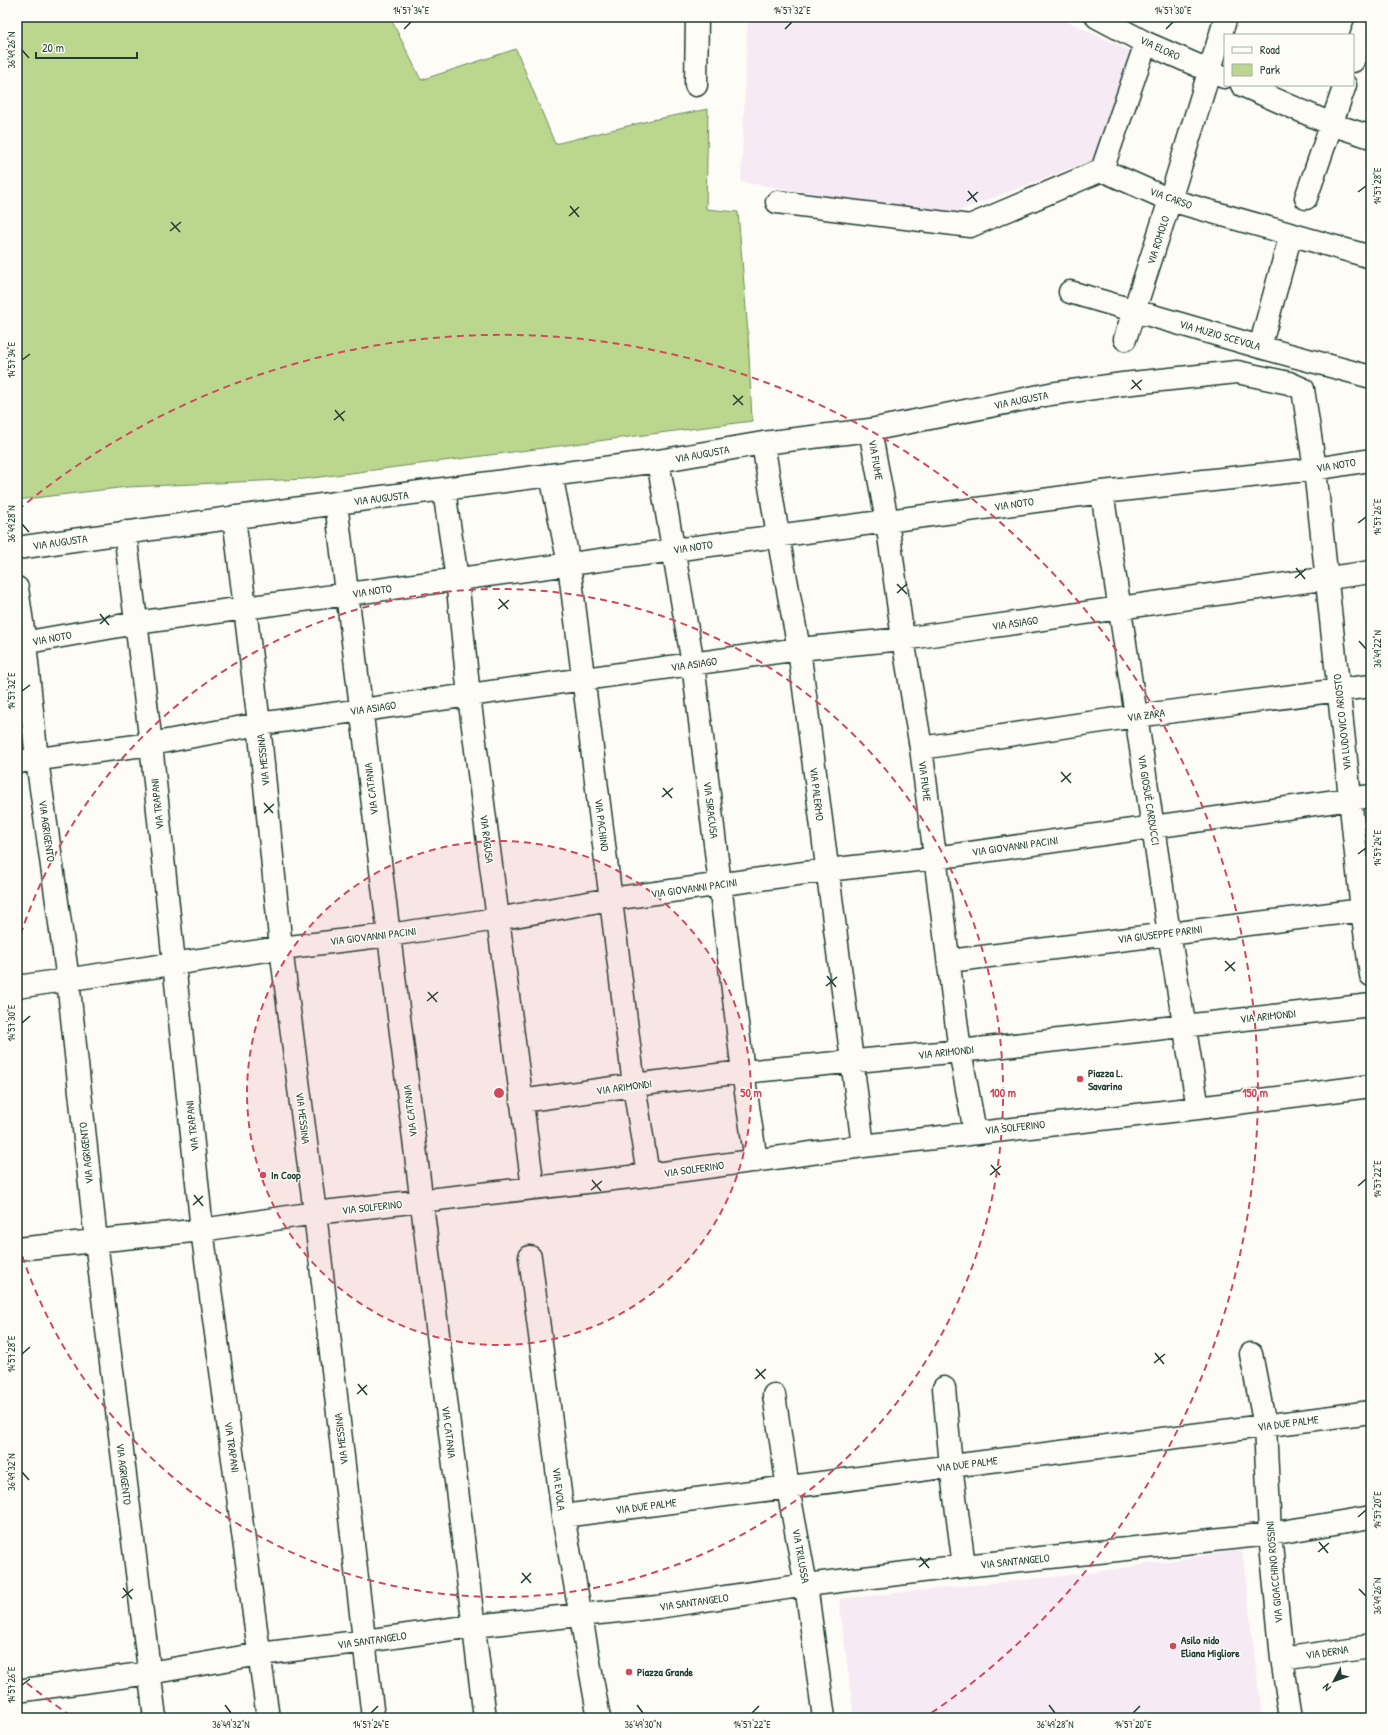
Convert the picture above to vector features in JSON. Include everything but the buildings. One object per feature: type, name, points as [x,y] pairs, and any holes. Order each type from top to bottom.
[{"type":"street","points":[[696,17],[696,85]]},
{"type":"street","name":"VIA ELORO","points":[[1097,17],[1116,22],[1146,43],[1218,74]]},
{"type":"street","name":"VIA ROMOLO","points":[[1125,339],[1170,200],[1218,74],[1226,17]]},
{"type":"street","points":[[1354,58],[1368,17]]},
{"type":"street","points":[[777,202],[970,226],[1102,170],[1146,43]]},
{"type":"street","points":[[1244,86],[1331,124],[1371,137]]},
{"type":"street","points":[[1306,198],[1345,86]]},
{"type":"street","name":"VIA CARSO","points":[[1102,170],[1170,200],[1371,256]]},
{"type":"street","points":[[1260,347],[1291,234]]},
{"type":"street","name":"VIA MUZIO SCEVOLA","points":[[1070,292],[1260,347],[1371,377]]},
{"type":"street","name":"VIA AUGUSTA","points":[[17,548],[336,503],[658,461],[763,443],[870,430],[1050,394],[1237,372],[1289,382],[1303,389],[1315,468]]},
{"type":"street","name":"VIA FIUME","points":[[870,430],[887,521],[903,639],[921,748],[960,1051],[975,1132]]},
{"type":"street","name":"VIA PALERMO","points":[[763,443],[778,536],[799,649],[826,870],[863,1146]]},
{"type":"street","name":"VIA NOTO","points":[[21,644],[136,623],[457,579],[1102,492],[1315,468],[1371,460]]},
{"type":"street","name":"VIA SIRACUSA","points":[[658,461],[693,664],[756,1161]]},
{"type":"street","name":"VIA LUDOVICO ARIOSTO","points":[[1315,468],[1350,799],[1366,910],[1371,975]]},
{"type":"street","name":"VIA PACHINO","points":[[551,476],[570,564],[634,1085],[648,1175]]},
{"type":"street","name":"VIA RAGUSA","points":[[444,490],[457,579],[469,696],[497,919],[533,1188]]},
{"type":"street","name":"VIA GIOSUÈ CARDUCCI","points":[[1102,492],[1169,933],[1198,1108]]},
{"type":"street","name":"VIA CATANIA","points":[[336,503],[485,1718]]},
{"type":"street","name":"VIA MESSINA","points":[[234,517],[259,724],[281,948],[314,1213],[373,1718]]},
{"type":"street","name":"VIA TRAPANI","points":[[125,532],[151,744],[202,1230],[268,1718]]},
{"type":"street","name":"VIA ASIAGO","points":[[27,761],[151,744],[259,724],[799,649],[903,639],[1371,572]]},
{"type":"street","name":"VIA AGRIGENTO","points":[[17,588],[27,761],[68,980],[96,1242],[155,1718]]},
{"type":"street","name":"VIA ZARA","points":[[921,748],[1136,716],[1371,686]]},
{"type":"street","name":"VIA GIOVANNI PACINI","points":[[17,987],[281,948],[389,935],[497,919],[612,899],[826,870],[934,858],[1371,796]]},
{"type":"street","name":"VIA GIUSEPPE PARINI","points":[[949,961],[1366,910]]},
{"type":"street","name":"VIA ARIMONDI","points":[[521,1101],[634,1085],[744,1072],[960,1051],[1371,1005]]},
{"type":"street","name":"VIA SOLFERINO","points":[[17,1249],[202,1230],[314,1213],[648,1175],[975,1132],[1198,1108],[1371,1086]]},
{"type":"street","name":"VIA EVOLA","points":[[530,1257],[563,1516],[599,1718]]},
{"type":"street","name":"VIA GIOACCHINO ROSSINI","points":[[1251,1354],[1265,1426],[1270,1534],[1282,1659],[1291,1718]]},
{"type":"street","points":[[944,1388],[951,1466],[964,1566]]},
{"type":"street","name":"VIA TRILUSSA","points":[[774,1395],[788,1488],[806,1585],[824,1718]]},
{"type":"street","name":"VIA DUE PALME","points":[[563,1516],[1371,1412]]},
{"type":"street","name":"VIA SANTANGELO","points":[[17,1691],[149,1673],[260,1654],[473,1626],[658,1607],[806,1585],[964,1566],[1270,1534],[1371,1517]]},
{"type":"street","name":"VIA DERNA","points":[[1282,1659],[1371,1646]]},
{"type":"shaded area","points":[[748,17],[1058,17],[1131,51],[1098,158],[950,214],[741,182]]},
{"type":"shaded area","points":[[1242,1550],[1262,1718],[854,1718],[839,1599],[1082,1574]]},
{"type":"green space","points":[[17,17],[390,17],[421,80],[516,49],[555,144],[652,120],[708,109],[706,209],[738,212],[748,333],[752,421],[304,479],[127,487],[17,500]]},
{"type":"place","name":"Piazza L. Savarino","points":[[1080,1079]]},
{"type":"place","name":"In Coop","points":[[263,1175]]},
{"type":"place","name":"Asilo nido Eliana Migliore","points":[[1173,1646]]},
{"type":"place","name":"Piazza Grande","points":[[629,1672]]}]
